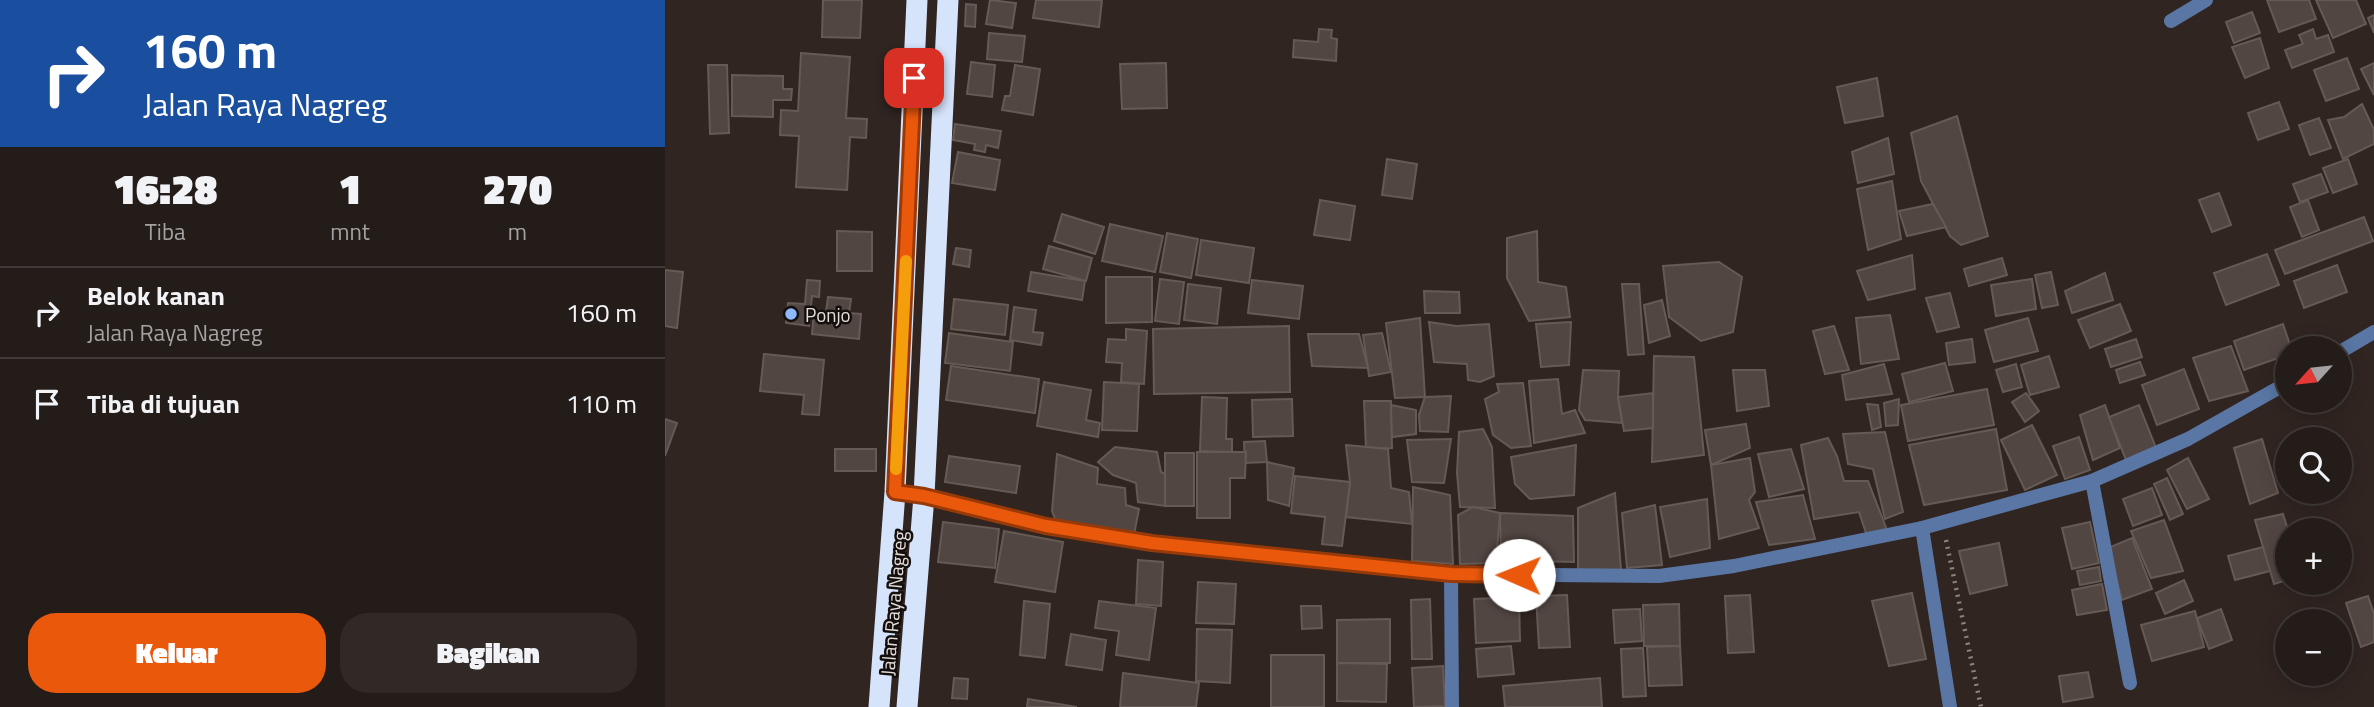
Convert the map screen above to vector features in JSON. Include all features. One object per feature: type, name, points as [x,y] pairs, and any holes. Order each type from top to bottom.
[{"type":"highway","name":"Jalan Raya Nagreg","points":[[879,707],[895,492],[917,0]]},
{"type":"highway","name":"Jalan Raya Nagreg","points":[[907,707],[924,496],[948,0]]},
{"type":"street","points":[[2171,21],[2207,0]]},
{"type":"street","points":[[2352,345],[2374,332]]},
{"type":"street","points":[[895,492],[924,496],[1046,526],[1152,543],[1451,574],[1659,576],[1734,566],[1922,528],[2092,481],[2188,439],[2275,390]]},
{"type":"street","points":[[2092,481],[2130,683]]},
{"type":"street","points":[[1922,528],[1949,707]]},
{"type":"street","points":[[1451,574],[1453,707]]},
{"type":"path","points":[[1943,522],[1982,707]]},
{"type":"building","points":[[823,0],[862,0],[860,38],[822,37]]},
{"type":"building","points":[[990,0],[1016,3],[1012,28],[986,24]]},
{"type":"building","points":[[1036,0],[1102,0],[1099,27],[1033,18]]},
{"type":"building","points":[[2267,0],[2309,0],[2316,19],[2279,32]]},
{"type":"building","points":[[2316,0],[2356,0],[2366,24],[2333,38]]},
{"type":"building","points":[[966,4],[976,5],[975,27],[965,26]]},
{"type":"building","points":[[2252,12],[2260,33],[2234,43],[2226,22]]},
{"type":"building","points":[[2374,15],[2374,33],[2368,18]]},
{"type":"building","points":[[1319,29],[1332,30],[1331,38],[1337,39],[1336,61],[1293,57],[1294,40],[1318,42]]},
{"type":"building","points":[[2313,29],[2316,39],[2328,35],[2334,52],[2292,68],[2285,50],[2303,44],[2299,35]]},
{"type":"building","points":[[989,33],[1025,36],[1022,62],[987,59]]},
{"type":"building","points":[[2260,38],[2269,68],[2245,78],[2232,47]]},
{"type":"building","points":[[801,53],[850,57],[846,118],[867,119],[866,138],[850,137],[847,190],[796,187],[799,136],[780,135],[781,110],[798,111]]},
{"type":"building","points":[[2347,58],[2359,89],[2326,101],[2314,70]]},
{"type":"building","points":[[971,62],[995,65],[992,97],[967,94]]},
{"type":"building","points":[[1166,63],[1167,108],[1122,109],[1120,64]]},
{"type":"building","points":[[2374,63],[2374,95],[2361,69]]},
{"type":"building","points":[[708,65],[727,65],[729,133],[710,134]]},
{"type":"building","points":[[1015,65],[1040,69],[1033,115],[1002,110],[1005,96],[1010,96]]},
{"type":"building","points":[[732,75],[783,76],[783,89],[792,89],[791,100],[773,100],[773,117],[732,116]]},
{"type":"building","points":[[1877,78],[1883,116],[1845,123],[1837,87]]},
{"type":"building","points":[[2279,102],[2289,129],[2258,140],[2248,113]]},
{"type":"building","points":[[2362,104],[2374,130],[2374,144],[2343,159],[2328,120],[2344,117]]},
{"type":"building","points":[[1957,116],[1988,236],[1961,245],[1950,236],[1921,181],[1911,133]]},
{"type":"building","points":[[2319,118],[2331,148],[2310,155],[2299,125]]},
{"type":"building","points":[[955,124],[1001,131],[998,148],[986,145],[985,152],[974,150],[975,144],[953,140]]},
{"type":"building","points":[[1888,138],[1894,174],[1858,183],[1852,152]]},
{"type":"building","points":[[958,152],[1000,160],[995,190],[952,183]]},
{"type":"building","points":[[1387,159],[1417,164],[1412,199],[1382,195]]},
{"type":"building","points":[[2348,159],[2357,184],[2333,193],[2323,168]]},
{"type":"building","points":[[2321,174],[2328,192],[2300,202],[2293,184]]},
{"type":"building","points":[[1892,181],[1901,239],[1868,250],[1857,189]]},
{"type":"building","points":[[2219,193],[2231,225],[2212,232],[2199,200]]},
{"type":"building","points":[[1320,200],[1355,206],[1350,240],[1314,235]]},
{"type":"building","points":[[2308,200],[2319,230],[2302,237],[2290,207]]},
{"type":"building","points":[[1933,204],[1946,227],[1907,236],[1899,211]]},
{"type":"building","points":[[1062,214],[1104,227],[1095,254],[1054,241]]},
{"type":"building","points":[[2364,217],[2373,241],[2285,274],[2275,250]]},
{"type":"building","points":[[1110,224],[1163,236],[1155,272],[1102,261]]},
{"type":"building","points":[[837,231],[872,232],[872,271],[837,271]]},
{"type":"building","points":[[1537,231],[1538,282],[1566,287],[1570,317],[1529,321],[1507,278],[1507,238]]},
{"type":"building","points":[[1167,233],[1198,239],[1191,278],[1160,272]]},
{"type":"building","points":[[1201,240],[1254,248],[1249,283],[1196,275]]},
{"type":"building","points":[[1049,246],[1092,258],[1086,281],[1043,269]]},
{"type":"building","points":[[956,248],[971,250],[969,267],[953,264]]},
{"type":"building","points":[[2267,254],[2279,285],[2226,305],[2214,273]]},
{"type":"building","points":[[1912,255],[1915,289],[1868,300],[1857,271]]},
{"type":"building","points":[[2002,258],[2007,275],[1969,286],[1964,269]]},
{"type":"building","points":[[1719,262],[1742,277],[1733,332],[1701,341],[1669,317],[1663,266]]},
{"type":"building","points":[[2337,265],[2347,292],[2304,308],[2294,281]]},
{"type":"building","points":[[665,270],[683,272],[677,328],[665,326]]},
{"type":"building","points":[[1031,272],[1085,281],[1082,300],[1028,291]]},
{"type":"building","points":[[2051,272],[2058,305],[2042,308],[2035,275]]},
{"type":"building","points":[[2105,273],[2113,300],[2072,313],[2065,291]]},
{"type":"building","points":[[1106,277],[1152,277],[1152,322],[1106,323]]},
{"type":"building","points":[[1160,279],[1184,282],[1179,324],[1155,321]]},
{"type":"building","points":[[2032,279],[2036,309],[1996,316],[1991,285]]},
{"type":"building","points":[[807,280],[820,281],[819,297],[812,296],[809,326],[786,323],[788,303],[805,304]]},
{"type":"building","points":[[1252,280],[1303,286],[1299,319],[1248,313]]},
{"type":"building","points":[[1188,284],[1221,288],[1217,324],[1184,320]]},
{"type":"building","points":[[1622,284],[1639,284],[1644,354],[1628,355]]},
{"type":"building","points":[[1424,291],[1459,292],[1460,313],[1425,313]]},
{"type":"building","points":[[1950,293],[1959,327],[1937,332],[1926,298]]},
{"type":"building","points":[[828,297],[851,299],[849,313],[861,314],[859,339],[812,334],[814,311],[826,312]]},
{"type":"building","points":[[954,299],[1008,305],[1005,335],[951,329]]},
{"type":"building","points":[[1662,300],[1670,336],[1649,343],[1644,305]]},
{"type":"building","points":[[2120,304],[2131,331],[2090,348],[2078,320]]},
{"type":"building","points":[[1014,307],[1036,310],[1033,332],[1043,333],[1041,345],[1010,340]]},
{"type":"building","points":[[1890,315],[1899,359],[1861,364],[1856,318]]},
{"type":"building","points":[[1420,318],[1425,397],[1395,398],[1386,323]]},
{"type":"building","points":[[2028,318],[2038,351],[1994,362],[1985,330]]},
{"type":"building","points":[[1429,322],[1456,326],[1489,324],[1494,376],[1480,382],[1468,380],[1467,364],[1434,362]]},
{"type":"building","points":[[1571,322],[1569,365],[1541,367],[1536,324]]},
{"type":"building","points":[[2283,324],[2287,336],[2275,336],[2275,359],[2244,370],[2234,341]]},
{"type":"building","points":[[1289,326],[1290,392],[1154,394],[1153,329]]},
{"type":"building","points":[[1834,326],[1849,370],[1825,374],[1813,331]]},
{"type":"building","points":[[1126,329],[1147,331],[1144,384],[1121,382],[1122,363],[1106,362],[1108,339],[1126,340]]},
{"type":"building","points":[[949,333],[1013,342],[1010,371],[945,363]]},
{"type":"building","points":[[1382,333],[1391,372],[1369,376],[1363,335]]},
{"type":"building","points":[[1308,334],[1359,334],[1368,368],[1312,366]]},
{"type":"building","points":[[1972,339],[1975,362],[1949,365],[1946,343]]},
{"type":"building","points":[[2136,339],[2142,357],[2111,367],[2105,349]]},
{"type":"building","points":[[2231,346],[2248,391],[2209,401],[2193,358]]},
{"type":"building","points":[[764,354],[824,360],[819,415],[802,414],[804,395],[760,391]]},
{"type":"building","points":[[1654,356],[1694,357],[1704,455],[1652,462]]},
{"type":"building","points":[[2049,356],[2059,387],[2030,395],[2021,365]]},
{"type":"building","points":[[2140,362],[2145,375],[2120,383],[2116,370]]},
{"type":"building","points":[[1945,363],[1953,391],[1909,402],[1902,374]]},
{"type":"building","points":[[1884,364],[1892,394],[1846,400],[1842,375]]},
{"type":"building","points":[[2016,364],[2022,387],[2003,392],[1996,370]]},
{"type":"building","points":[[951,366],[1039,379],[1035,413],[946,400]]},
{"type":"building","points":[[2184,369],[2199,409],[2157,425],[2142,385]]},
{"type":"building","points":[[1583,370],[1619,371],[1618,397],[1622,423],[1585,420],[1579,410]]},
{"type":"building","points":[[1733,370],[1765,370],[1769,406],[1737,411]]},
{"type":"building","points":[[1558,379],[1562,414],[1575,410],[1585,433],[1534,443],[1529,381]]},
{"type":"building","points":[[1044,382],[1091,390],[1086,420],[1100,423],[1098,437],[1037,426]]},
{"type":"building","points":[[1104,382],[1139,384],[1137,431],[1102,430]]},
{"type":"building","points":[[1523,383],[1531,446],[1511,448],[1493,435],[1485,399],[1499,392],[1497,384]]},
{"type":"building","points":[[1987,389],[1994,425],[1908,441],[1901,405]]},
{"type":"building","points":[[1653,393],[1653,428],[1624,431],[1618,397]]},
{"type":"building","points":[[2026,393],[2039,411],[2025,422],[2012,402]]},
{"type":"building","points":[[1451,396],[1448,432],[1420,431],[1419,415],[1425,397]]},
{"type":"building","points":[[1202,397],[1227,398],[1226,439],[1232,439],[1232,452],[1200,451]]},
{"type":"building","points":[[1292,399],[1293,436],[1253,437],[1252,400]]},
{"type":"building","points":[[1899,399],[1898,425],[1886,426],[1884,403]]},
{"type":"building","points":[[1364,401],[1391,401],[1392,448],[1366,449]]},
{"type":"building","points":[[1867,404],[1878,405],[1881,427],[1872,430]]},
{"type":"building","points":[[1391,405],[1416,410],[1416,434],[1392,437]]},
{"type":"building","points":[[2105,405],[2120,448],[2093,460],[2080,415]]},
{"type":"building","points":[[2139,405],[2156,448],[2126,460],[2109,417]]},
{"type":"building","points":[[665,419],[677,423],[665,456]]},
{"type":"building","points":[[1746,424],[1750,448],[1711,465],[1705,430]]},
{"type":"building","points":[[2032,425],[2057,475],[2025,490],[2001,440]]},
{"type":"building","points":[[1483,429],[1492,447],[1495,508],[1460,507],[1457,473],[1459,432]]},
{"type":"building","points":[[1996,429],[2007,490],[1924,505],[1909,445]]},
{"type":"building","points":[[1885,432],[1903,512],[1885,519],[1873,469],[1848,464],[1843,434]]},
{"type":"building","points":[[2079,437],[2090,470],[2065,479],[2053,446]]},
{"type":"building","points":[[1828,438],[1837,456],[1844,481],[1868,481],[1887,530],[1866,533],[1859,512],[1814,519],[1801,445]]},
{"type":"building","points":[[1451,439],[1444,483],[1412,482],[1407,440]]},
{"type":"building","points":[[2262,439],[2275,483],[2275,494],[2250,504],[2234,448]]},
{"type":"building","points":[[1265,441],[1267,462],[1245,463],[1244,442]]},
{"type":"building","points":[[1346,445],[1388,449],[1391,488],[1409,492],[1412,524],[1346,517],[1350,482]]},
{"type":"building","points":[[1576,445],[1574,495],[1530,499],[1515,484],[1511,457]]},
{"type":"building","points":[[1115,447],[1157,452],[1161,472],[1173,478],[1165,506],[1138,502],[1136,483],[1113,475],[1098,462]]},
{"type":"building","points":[[835,449],[876,449],[876,471],[835,471]]},
{"type":"building","points":[[1791,449],[1804,489],[1769,497],[1758,454]]},
{"type":"building","points":[[1197,452],[1246,452],[1245,478],[1230,478],[1230,518],[1197,518]]},
{"type":"building","points":[[1165,453],[1194,453],[1194,506],[1165,506]]},
{"type":"building","points":[[1057,454],[1098,468],[1097,484],[1125,488],[1126,505],[1139,509],[1134,535],[1056,521],[1052,511]]},
{"type":"building","points":[[949,456],[1020,466],[1016,493],[945,482]]},
{"type":"building","points":[[1750,458],[1755,492],[1749,500],[1759,528],[1719,539],[1711,465]]},
{"type":"building","points":[[2188,458],[2209,499],[2187,509],[2167,470]]},
{"type":"building","points":[[1267,462],[1294,468],[1289,506],[1268,500]]},
{"type":"building","points":[[1295,476],[1350,482],[1342,546],[1322,544],[1325,517],[1291,513]]},
{"type":"building","points":[[2167,478],[2183,514],[2170,520],[2154,484]]},
{"type":"building","points":[[1413,487],[1450,495],[1453,564],[1412,561]]},
{"type":"building","points":[[2152,488],[2162,515],[2133,526],[2123,499]]},
{"type":"building","points":[[1615,493],[1621,570],[1578,571],[1578,508]]},
{"type":"building","points":[[1803,495],[1815,539],[1769,545],[1756,502]]},
{"type":"building","points":[[1707,499],[1710,548],[1670,557],[1660,507]]},
{"type":"building","points":[[1655,505],[1662,565],[1627,568],[1622,513]]},
{"type":"building","points":[[1473,507],[1500,513],[1496,563],[1460,564],[1458,515]]},
{"type":"building","points":[[1500,513],[1573,516],[1574,562],[1501,560]]},
{"type":"building","points":[[2283,514],[2284,518],[2275,518],[2274,584],[2255,520]]},
{"type":"building","points":[[2164,520],[2183,571],[2151,578],[2131,531]]},
{"type":"building","points":[[943,522],[999,529],[995,568],[938,562]]},
{"type":"building","points":[[2090,522],[2099,563],[2072,569],[2062,528]]},
{"type":"building","points":[[1004,531],[1063,542],[1055,592],[995,582]]},
{"type":"building","points":[[2132,538],[2152,589],[2122,600],[2108,548]]},
{"type":"building","points":[[1999,543],[2007,585],[1970,594],[1959,551]]},
{"type":"building","points":[[2263,547],[2270,571],[2235,580],[2228,556]]},
{"type":"building","points":[[1138,560],[1163,562],[1161,606],[1136,604]]},
{"type":"building","points":[[2099,567],[2101,581],[2080,585],[2077,571]]},
{"type":"building","points":[[2184,580],[2193,601],[2165,614],[2156,593]]},
{"type":"building","points":[[1198,582],[1236,584],[1234,624],[1196,623]]},
{"type":"building","points":[[2102,584],[2107,610],[2077,615],[2072,590]]},
{"type":"building","points":[[1912,593],[1926,659],[1889,666],[1872,601]]},
{"type":"building","points":[[1567,595],[1570,647],[1539,648],[1536,596]]},
{"type":"building","points":[[1750,595],[1754,652],[1728,653],[1725,596]]},
{"type":"building","points":[[2368,596],[2374,614],[2374,642],[2361,647],[2352,621],[2352,609],[2348,609],[2346,603]]},
{"type":"building","points":[[1519,597],[1520,641],[1476,643],[1474,599]]},
{"type":"building","points":[[1430,599],[1432,659],[1412,659],[1411,600]]},
{"type":"building","points":[[1024,601],[1050,604],[1045,658],[1020,655]]},
{"type":"building","points":[[1099,601],[1156,608],[1149,660],[1116,655],[1119,631],[1095,628]]},
{"type":"building","points":[[1679,604],[1680,646],[1644,646],[1643,605]]},
{"type":"building","points":[[1301,606],[1321,606],[1322,628],[1302,629]]},
{"type":"building","points":[[1640,609],[1642,641],[1615,643],[1613,610]]},
{"type":"building","points":[[2221,609],[2232,640],[2209,649],[2197,618]]},
{"type":"building","points":[[2195,611],[2204,647],[2152,661],[2141,625]]},
{"type":"building","points":[[1390,619],[1390,663],[1337,663],[1337,620]]},
{"type":"building","points":[[1197,629],[1232,630],[1230,683],[1196,681]]},
{"type":"building","points":[[1071,634],[1106,640],[1102,670],[1066,665]]},
{"type":"building","points":[[1511,646],[1514,674],[1478,677],[1476,649]]},
{"type":"building","points":[[1680,646],[1682,685],[1649,686],[1647,647]]},
{"type":"building","points":[[1643,648],[1646,696],[1623,697],[1621,649]]},
{"type":"building","points":[[1271,655],[1324,655],[1324,707],[1271,707]]},
{"type":"building","points":[[1337,663],[1387,664],[1386,702],[1337,701]]},
{"type":"building","points":[[1443,666],[1445,706],[1414,707],[1412,668]]},
{"type":"building","points":[[2088,672],[2093,697],[2063,702],[2059,676]]},
{"type":"building","points":[[1123,673],[1199,683],[1196,707],[1120,707]]},
{"type":"building","points":[[954,678],[968,679],[967,699],[952,698]]},
{"type":"building","points":[[1600,678],[1602,707],[1505,707],[1503,686]]},
{"type":"building","points":[[1028,699],[1077,707],[1027,707]]},
{"type":"slow traffic","points":[[896,469],[906,261]]},
{"type":"place","name":"Ponjo","points":[[791,314]]},
{"type":"route","points":[[914,78],[895,492],[924,496],[1046,526],[1152,543],[1451,574],[1519,575]]}]
